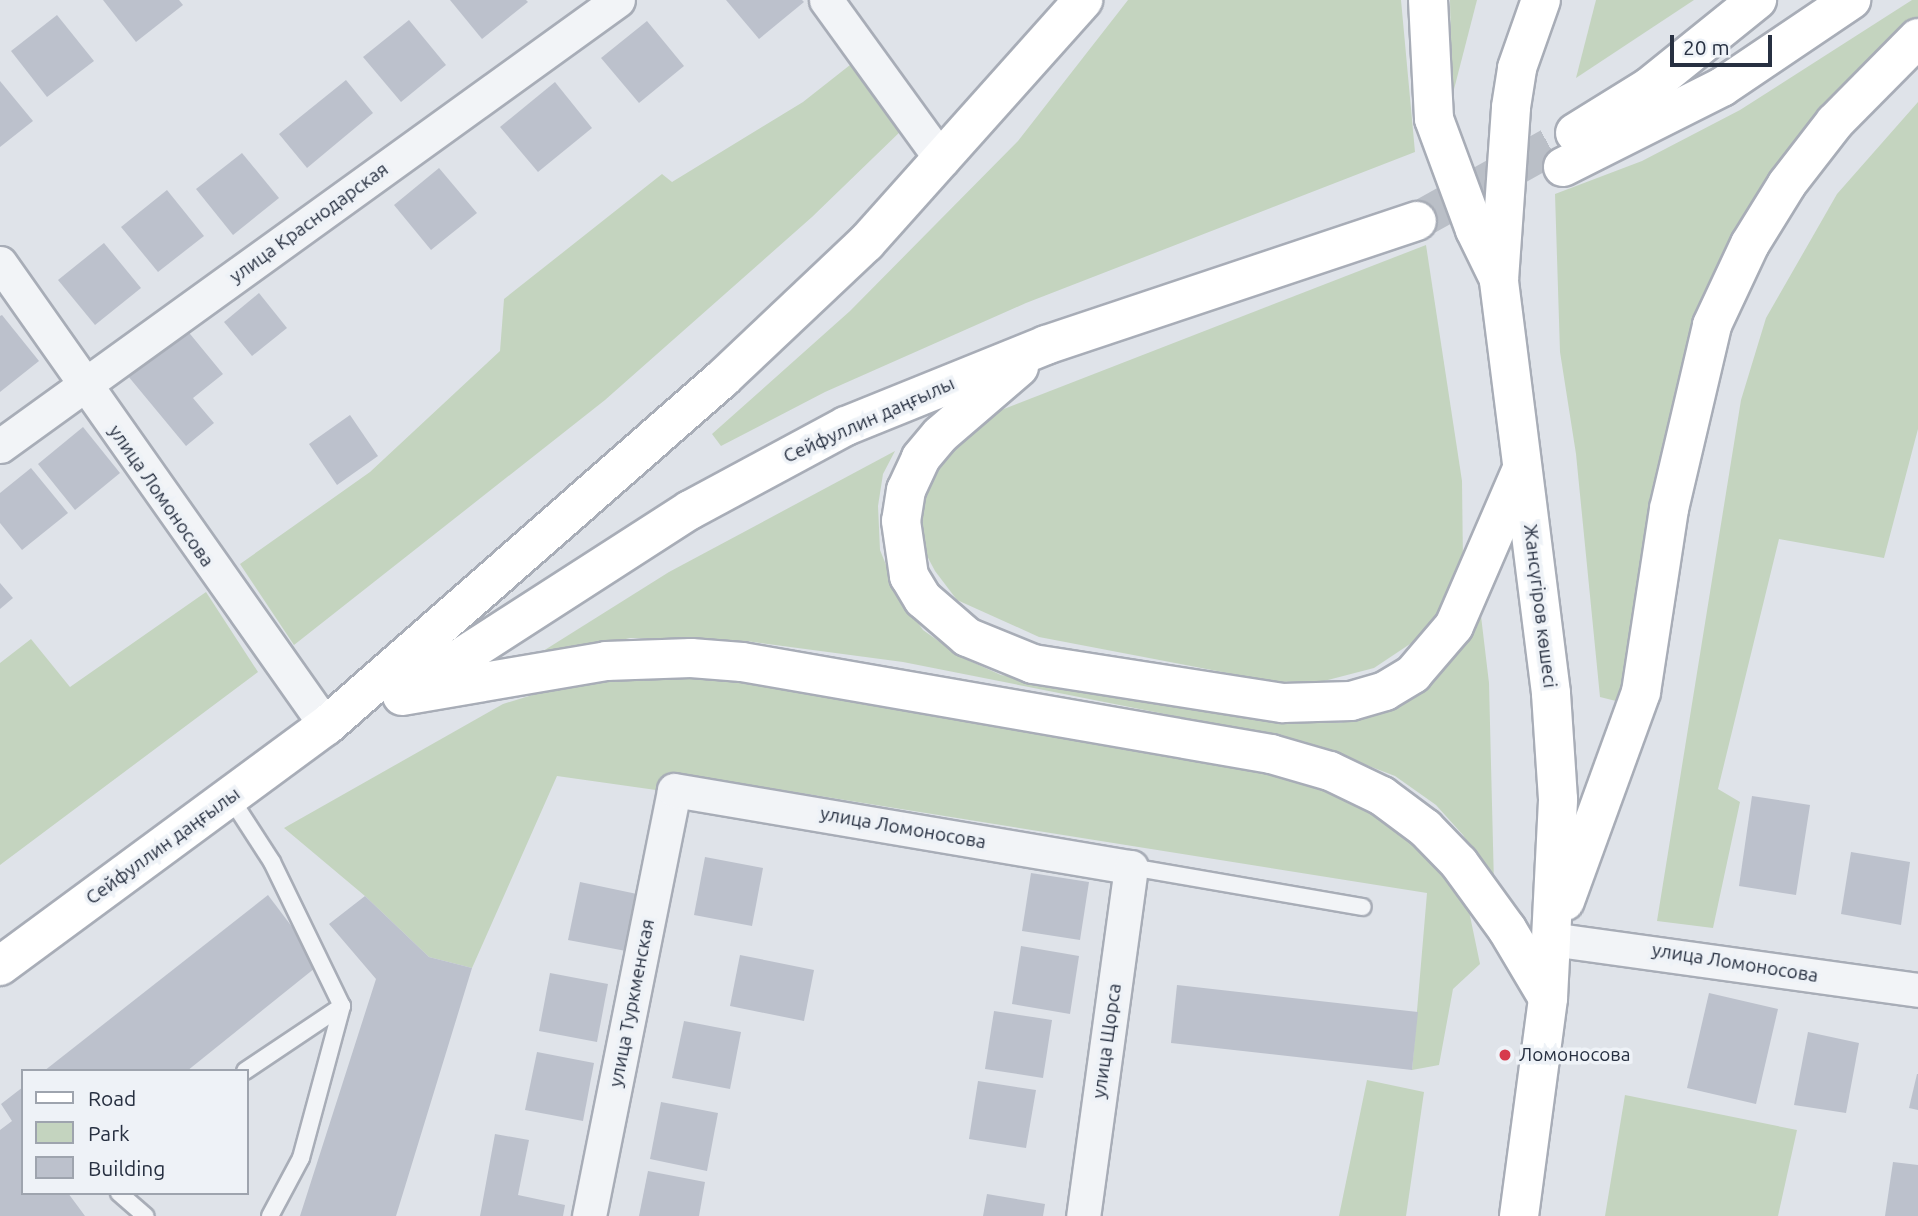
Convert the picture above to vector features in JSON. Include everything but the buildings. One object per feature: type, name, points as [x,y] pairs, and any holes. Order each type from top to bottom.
[{"type":"main road","name":"Сейфуллин даңғылы","points":[[0,966],[326,726],[723,378],[866,243],[1083,0]]},
{"type":"main road","points":[[1428,0],[1434,119],[1475,230],[1499,280]]},
{"type":"main road","name":"Жансүгіров көшесі","points":[[1519,1216],[1548,998],[1558,799],[1551,693],[1499,280],[1513,94],[1517,68],[1541,0]]},
{"type":"main road","points":[[1757,0],[1569,150],[1722,87],[1851,0]]},
{"type":"main road","points":[[1551,939],[1642,692],[1669,509],[1712,325],[1750,244],[1787,184],[1835,122],[1918,38]]},
{"type":"main road","name":"Сейфуллин даңғылы","points":[[326,726],[402,696],[762,469],[846,426],[1046,345],[1417,221]]},
{"type":"main road","points":[[1046,345],[928,450],[906,490],[901,521],[909,576],[923,599],[967,637],[1033,664],[1283,703],[1351,701],[1385,691],[1413,674],[1454,626],[1522,469]]},
{"type":"main road","points":[[402,696],[606,661],[691,658],[742,662],[1271,754],[1331,771],[1382,796],[1425,828],[1458,863],[1507,929],[1548,998]]},
{"type":"street","name":"улица Краснодарская","points":[[0,446],[618,0]]},
{"type":"street","points":[[826,0],[942,160]]},
{"type":"street","name":"улица Ломоносова","points":[[0,263],[83,386],[326,726]]},
{"type":"street","name":"улица Ломоносова","points":[[674,790],[1131,867]]},
{"type":"street","name":"улица Туркменская","points":[[589,1216],[674,790]]},
{"type":"street","name":"улица Щорса","points":[[1083,1216],[1131,867]]},
{"type":"street","name":"улица Ломоносова","points":[[1551,939],[1918,990]]},
{"type":"lane","points":[[229,797],[272,862],[342,1006],[301,1158],[270,1216]]},
{"type":"lane","points":[[1131,867],[1363,907]]},
{"type":"lane","points":[[248,1069],[342,1006]]},
{"type":"lane","points":[[120,1195],[145,1216]]},
{"type":"green space","points":[[1128,0],[1401,0],[1415,152],[1026,303],[825,392],[721,446],[712,434],[850,311],[1018,141]]},
{"type":"green space","points":[[1450,0],[1477,0],[1452,97]]},
{"type":"green space","points":[[1596,0],[1694,0],[1576,78]]},
{"type":"green space","points":[[1912,0],[1918,0],[1918,25],[1749,218],[1624,703],[1600,697],[1576,454],[1560,352],[1555,194],[1642,161],[1740,110]]},
{"type":"green space","points":[[850,65],[904,128],[812,217],[605,400],[294,645],[240,564],[370,472],[500,351],[504,299],[662,174],[672,182],[803,102]]},
{"type":"green space","points":[[1918,102],[1918,429],[1884,558],[1779,539],[1718,789],[1740,802],[1713,928],[1657,921],[1741,400],[1766,318],[1837,194]]},
{"type":"green space","points":[[1426,245],[1462,481],[1463,565],[1445,605],[1413,642],[1374,668],[1324,681],[1275,682],[1039,637],[957,600],[935,571],[918,539],[920,502],[935,464],[978,419]]},
{"type":"green space","points":[[895,451],[883,474],[878,506],[880,550],[897,592],[923,630],[961,657],[1001,675],[1270,722],[1340,723],[1378,712],[1443,668],[1481,616],[1489,683],[1494,885],[1463,835],[1436,805],[1395,776],[1306,742],[903,662],[746,641],[630,638],[524,663],[669,572]]},
{"type":"green space","points":[[206,592],[258,672],[0,865],[0,663],[31,639],[70,687]]},
{"type":"green space","points":[[718,672],[1245,760],[1365,797],[1444,863],[1469,911],[1480,964],[1453,989],[1439,1065],[1412,1070],[1427,893],[669,772],[656,790],[557,776],[472,968],[429,957],[365,896],[284,828],[503,704],[578,681]]},
{"type":"green space","points":[[1367,1080],[1424,1092],[1406,1216],[1339,1216]]},
{"type":"green space","points":[[1625,1095],[1797,1130],[1778,1216],[1605,1216]]},
{"type":"tunnel","points":[[1417,221],[1575,133]]},
{"type":"place","name":"Ломоносова","points":[[1505,1055]]}]
